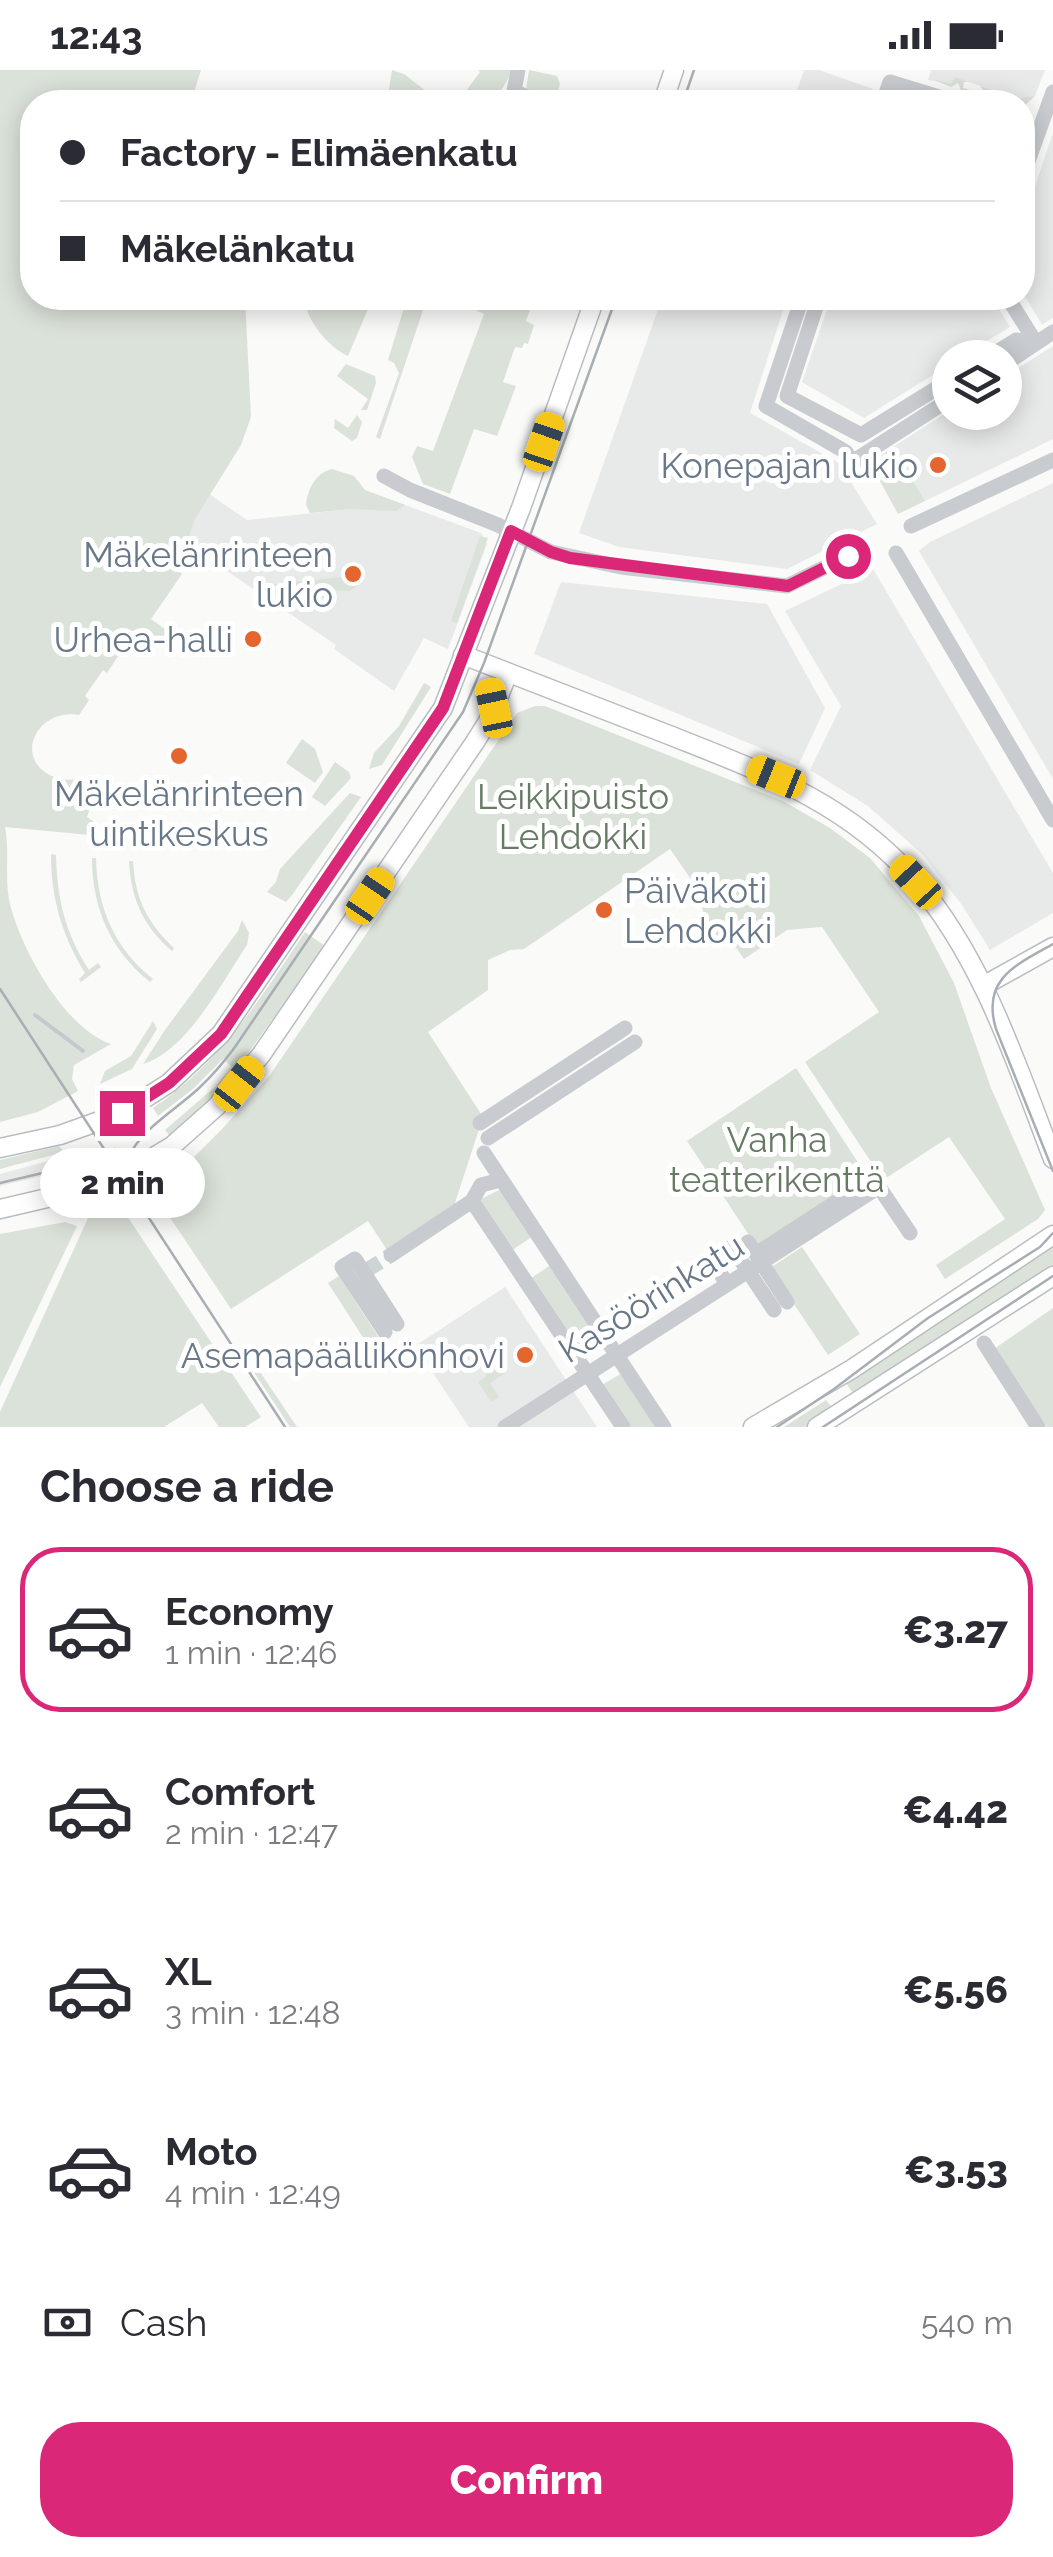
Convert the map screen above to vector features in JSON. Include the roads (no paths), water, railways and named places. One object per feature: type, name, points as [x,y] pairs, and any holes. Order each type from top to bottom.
[{"type":"main road","points":[[0,1148],[60,1135],[122,1113],[160,1089],[207,1050],[232,1018],[443,708],[590,310]]},
{"type":"main road","points":[[466,647],[484,663],[776,777],[848,819],[882,846],[937,909],[984,986],[1053,1158]]},
{"type":"main road","points":[[484,663],[494,708]]},
{"type":"main road","points":[[0,1209],[90,1188],[122,1176],[172,1146],[216,1107],[262,1055],[494,708],[508,673]]},
{"type":"main road","points":[[984,986],[1053,947]]},
{"type":"main road","points":[[754,1427],[852,1369],[1053,1235]]},
{"type":"main road","points":[[818,1427],[1053,1276]]},
{"type":"street","points":[[887,90],[890,82],[916,90]]},
{"type":"street","points":[[1035,141],[1053,92]]},
{"type":"street","points":[[1035,129],[1039,130]]},
{"type":"street","points":[[798,310],[766,406],[846,452],[852,462],[932,411]]},
{"type":"street","points":[[815,310],[787,396],[860,436],[932,391]]},
{"type":"street","points":[[1016,310],[1036,342]]},
{"type":"street","points":[[1022,352],[1053,332]]},
{"type":"street","points":[[1022,341],[1036,342]]},
{"type":"street","points":[[911,526],[1053,460]]},
{"type":"street","points":[[384,476],[570,558],[788,586],[848,556]]},
{"type":"street","points":[[896,553],[1053,820]]},
{"type":"street","points":[[619,1049],[557,1076],[484,1138],[501,1180],[664,1427]]},
{"type":"street","points":[[391,1255],[472,1200],[481,1185],[501,1180]]},
{"type":"street","name":"Kasöörinkatu","points":[[505,1427],[727,1284],[749,1255],[833,1211],[876,1183],[910,1233]]},
{"type":"street","points":[[472,1200],[624,1427]]},
{"type":"street","points":[[727,1284],[705,1263],[749,1255],[778,1302]]},
{"type":"street","points":[[357,1267],[391,1328]]},
{"type":"street","points":[[984,1344],[1038,1427]]},
{"type":"waterway","points":[[35,1015],[83,1051]]},
{"type":"tunnel","points":[[367,1270],[391,1255]]},
{"type":"tram line","points":[[687,90],[694,70]]},
{"type":"tram line","points":[[134,1208],[126,1187],[125,1169],[140,1139],[198,1089],[231,1053],[463,712],[612,310]]},
{"type":"tram line","points":[[1053,944],[1015,967],[993,998],[996,1029],[1053,1171]]},
{"type":"tram line","points":[[0,989],[285,1427]]},
{"type":"tram line","points":[[0,1183],[72,1166],[115,1149]]},
{"type":"tram line","points":[[777,1427],[928,1318],[1040,1247],[1053,1233]]},
{"type":"tram line","points":[[823,1427],[1053,1276]]},
{"type":"place","name":"Konepajan lukio","points":[[938,465]]},
{"type":"place","name":"Mäkelänrinteen lukio","points":[[353,574]]},
{"type":"place","name":"Urhea-halli","points":[[253,639]]},
{"type":"place","name":"Mäkelänrinteen uintikeskus","points":[[179,756]]},
{"type":"place","name":"Päiväkoti Lehdokki","points":[[604,910]]},
{"type":"place","name":"Asemapäällikönhovi","points":[[525,1355]]},
{"type":"park label","name":"Leikkipuisto Lehdokki","points":[[573,816]]},
{"type":"park label","name":"Vanha teatterikenttä","points":[[777,1159]]}]
